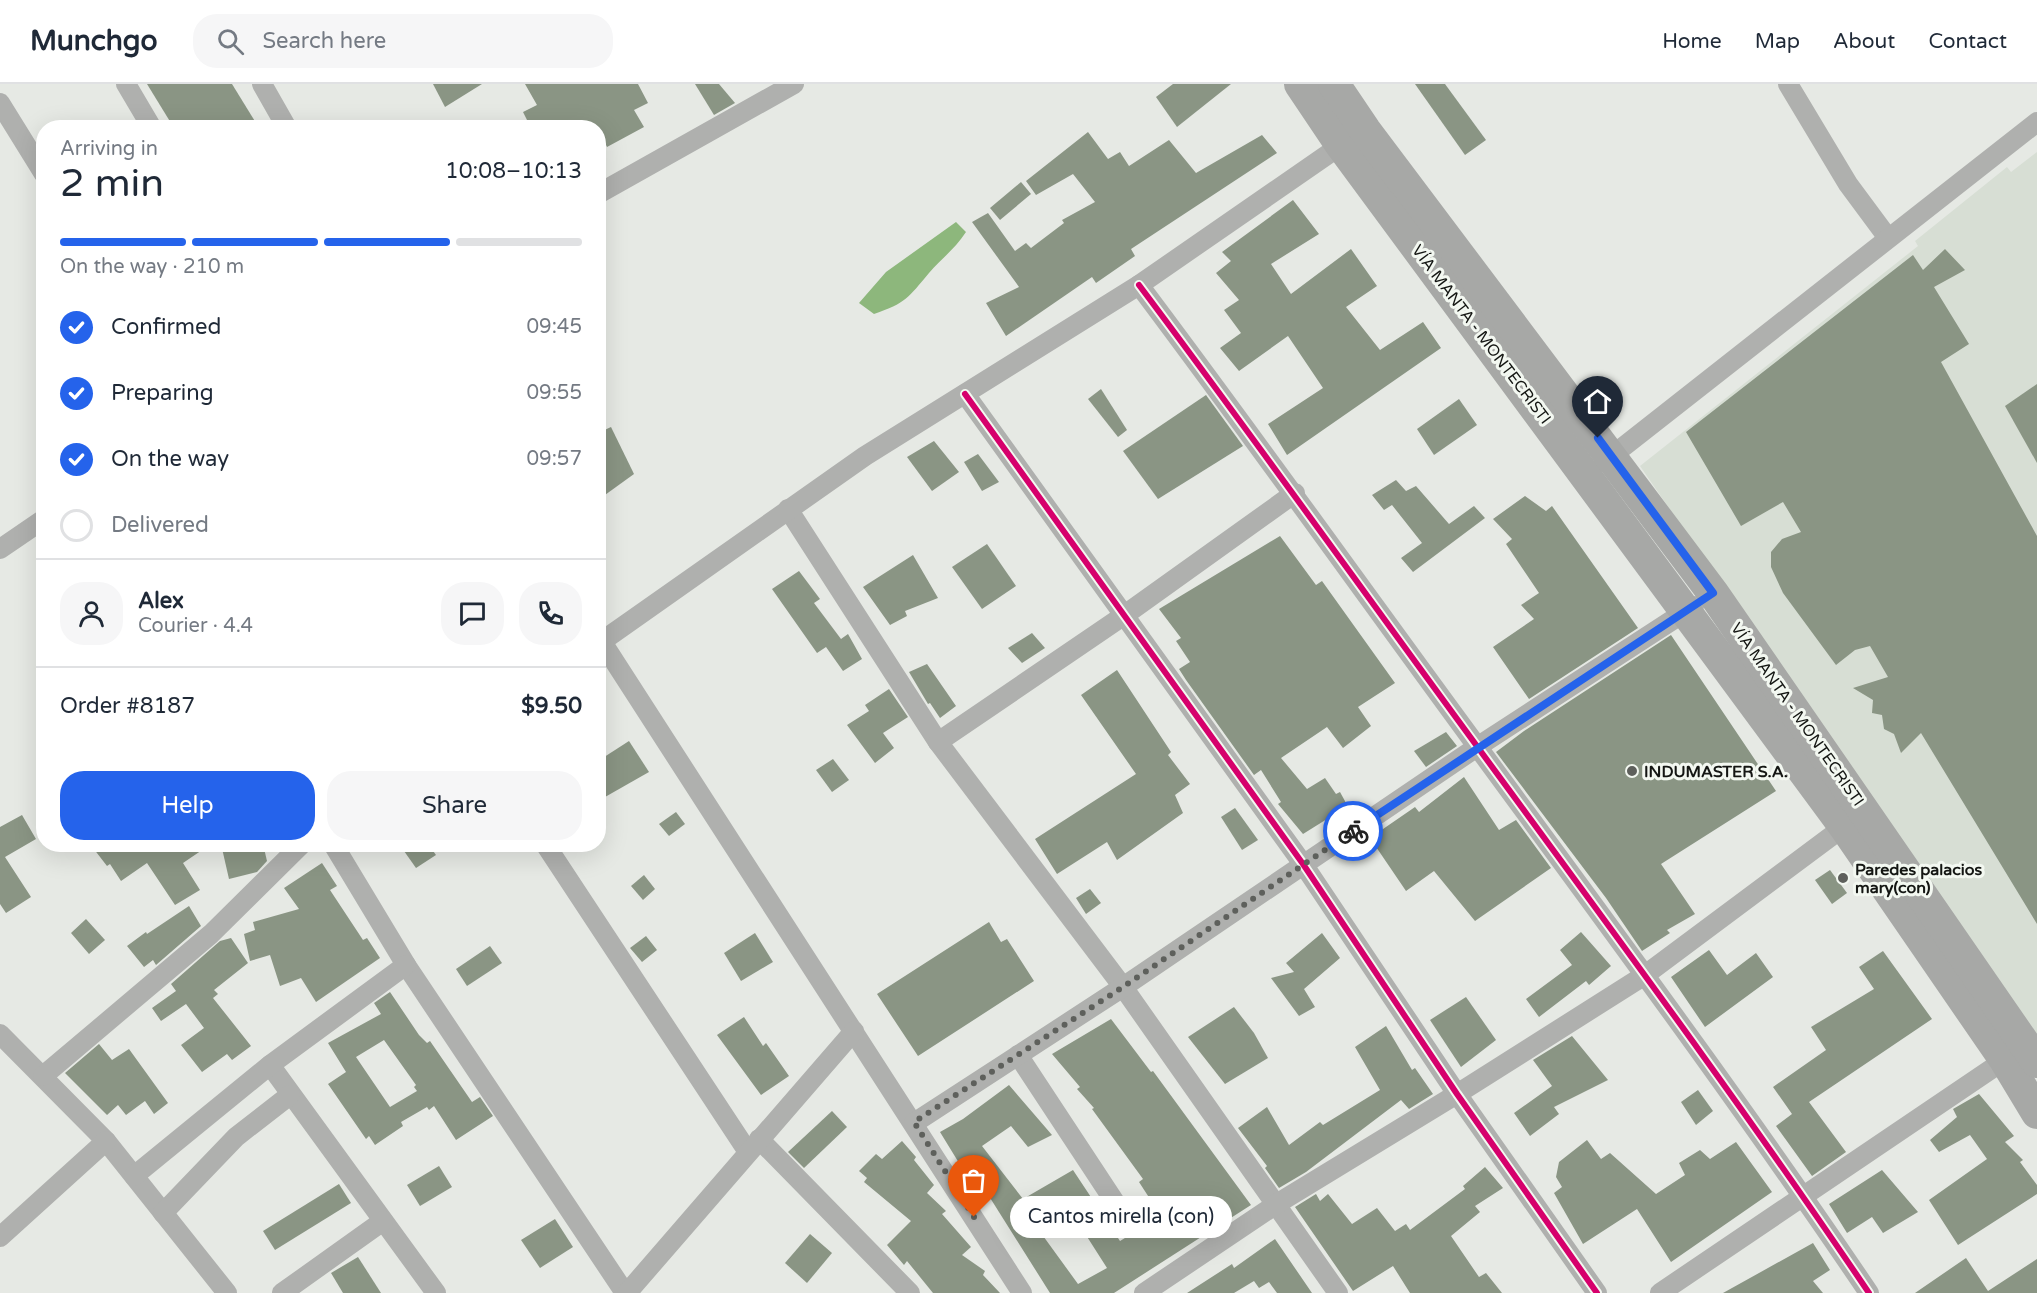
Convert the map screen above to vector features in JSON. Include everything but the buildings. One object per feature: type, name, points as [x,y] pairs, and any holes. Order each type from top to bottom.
[{"type":"main road","name":"VÍA MANTA - MONTECRISTI","points":[[1300,84],[1353,137],[1599,466],[1713,593],[1855,818],[2023,1056],[2037,1113]]},
{"type":"main road","name":"VÍA MANTA - MONTECRISTI","points":[[1334,84],[1353,137]]},
{"type":"main road","name":"VÍA MANTA - MONTECRISTI","points":[[1599,466],[1687,611],[1855,818]]},
{"type":"street","points":[[126,84],[147,120]]},
{"type":"street","points":[[262,84],[282,120]]},
{"type":"street","points":[[606,190],[794,84]]},
{"type":"street","points":[[1788,84],[1848,184],[1888,238]]},
{"type":"street","points":[[0,103],[36,161]]},
{"type":"street","points":[[1599,466],[2037,122]]},
{"type":"street","points":[[606,639],[865,456],[1139,285],[1353,137]]},
{"type":"street","points":[[1139,285],[1295,493],[1477,747],[1645,975],[1805,1197],[1869,1293]]},
{"type":"street","points":[[965,394],[1126,614],[1303,864],[1457,1095],[1597,1293]]},
{"type":"street","points":[[938,742],[1126,614],[1295,493]]},
{"type":"street","points":[[788,509],[938,742],[1123,987],[1338,1293]]},
{"type":"street","points":[[0,549],[36,524]]},
{"type":"street","points":[[914,1122],[1123,987],[1477,747],[1713,593]]},
{"type":"street","points":[[606,652],[914,1122],[1022,1293]]},
{"type":"street","points":[[1144,1293],[1275,1205],[1457,1095],[1645,975],[1855,818]]},
{"type":"street","points":[[43,1076],[211,934],[294,852]]},
{"type":"street","points":[[338,852],[406,964],[626,1293],[854,1030]]},
{"type":"street","points":[[551,852],[754,1146],[910,1293]]},
{"type":"street","points":[[134,1176],[270,1065],[406,964]]},
{"type":"street","points":[[0,1034],[106,1142],[227,1293]]},
{"type":"street","points":[[1018,1055],[1126,1219]]},
{"type":"street","points":[[1660,1293],[2023,1056]]},
{"type":"street","points":[[270,1065],[436,1293]]},
{"type":"street","points":[[163,1213],[236,1137],[290,1095]]},
{"type":"street","points":[[0,1237],[106,1142]]},
{"type":"street","points":[[282,1293],[383,1221]]},
{"type":"shaded area","points":[[2037,152],[2037,1047],[2013,1007],[1640,466],[1918,246],[1915,241],[2007,167],[2011,172]]},
{"type":"shaded area","points":[[956,222],[966,232],[906,299],[874,314],[859,303],[886,272]]},
{"type":"cycle path","points":[[1139,285],[1677,1019],[1869,1293]]},
{"type":"cycle path","points":[[965,394],[1303,864],[1457,1094],[1597,1293]]},
{"type":"way so far","points":[[974,1217],[914,1122],[1123,987],[1353,831]]},
{"type":"place","name":"INDUMASTER S.A.","points":[[1632,771]]},
{"type":"place","name":"Paredes palacios mary(con)","points":[[1843,878]]},
{"type":"place","name":"Cantos mirella (con)","points":[[974,1217]]},
{"type":"route","points":[[1353,831],[1713,593],[1598,438]]}]
